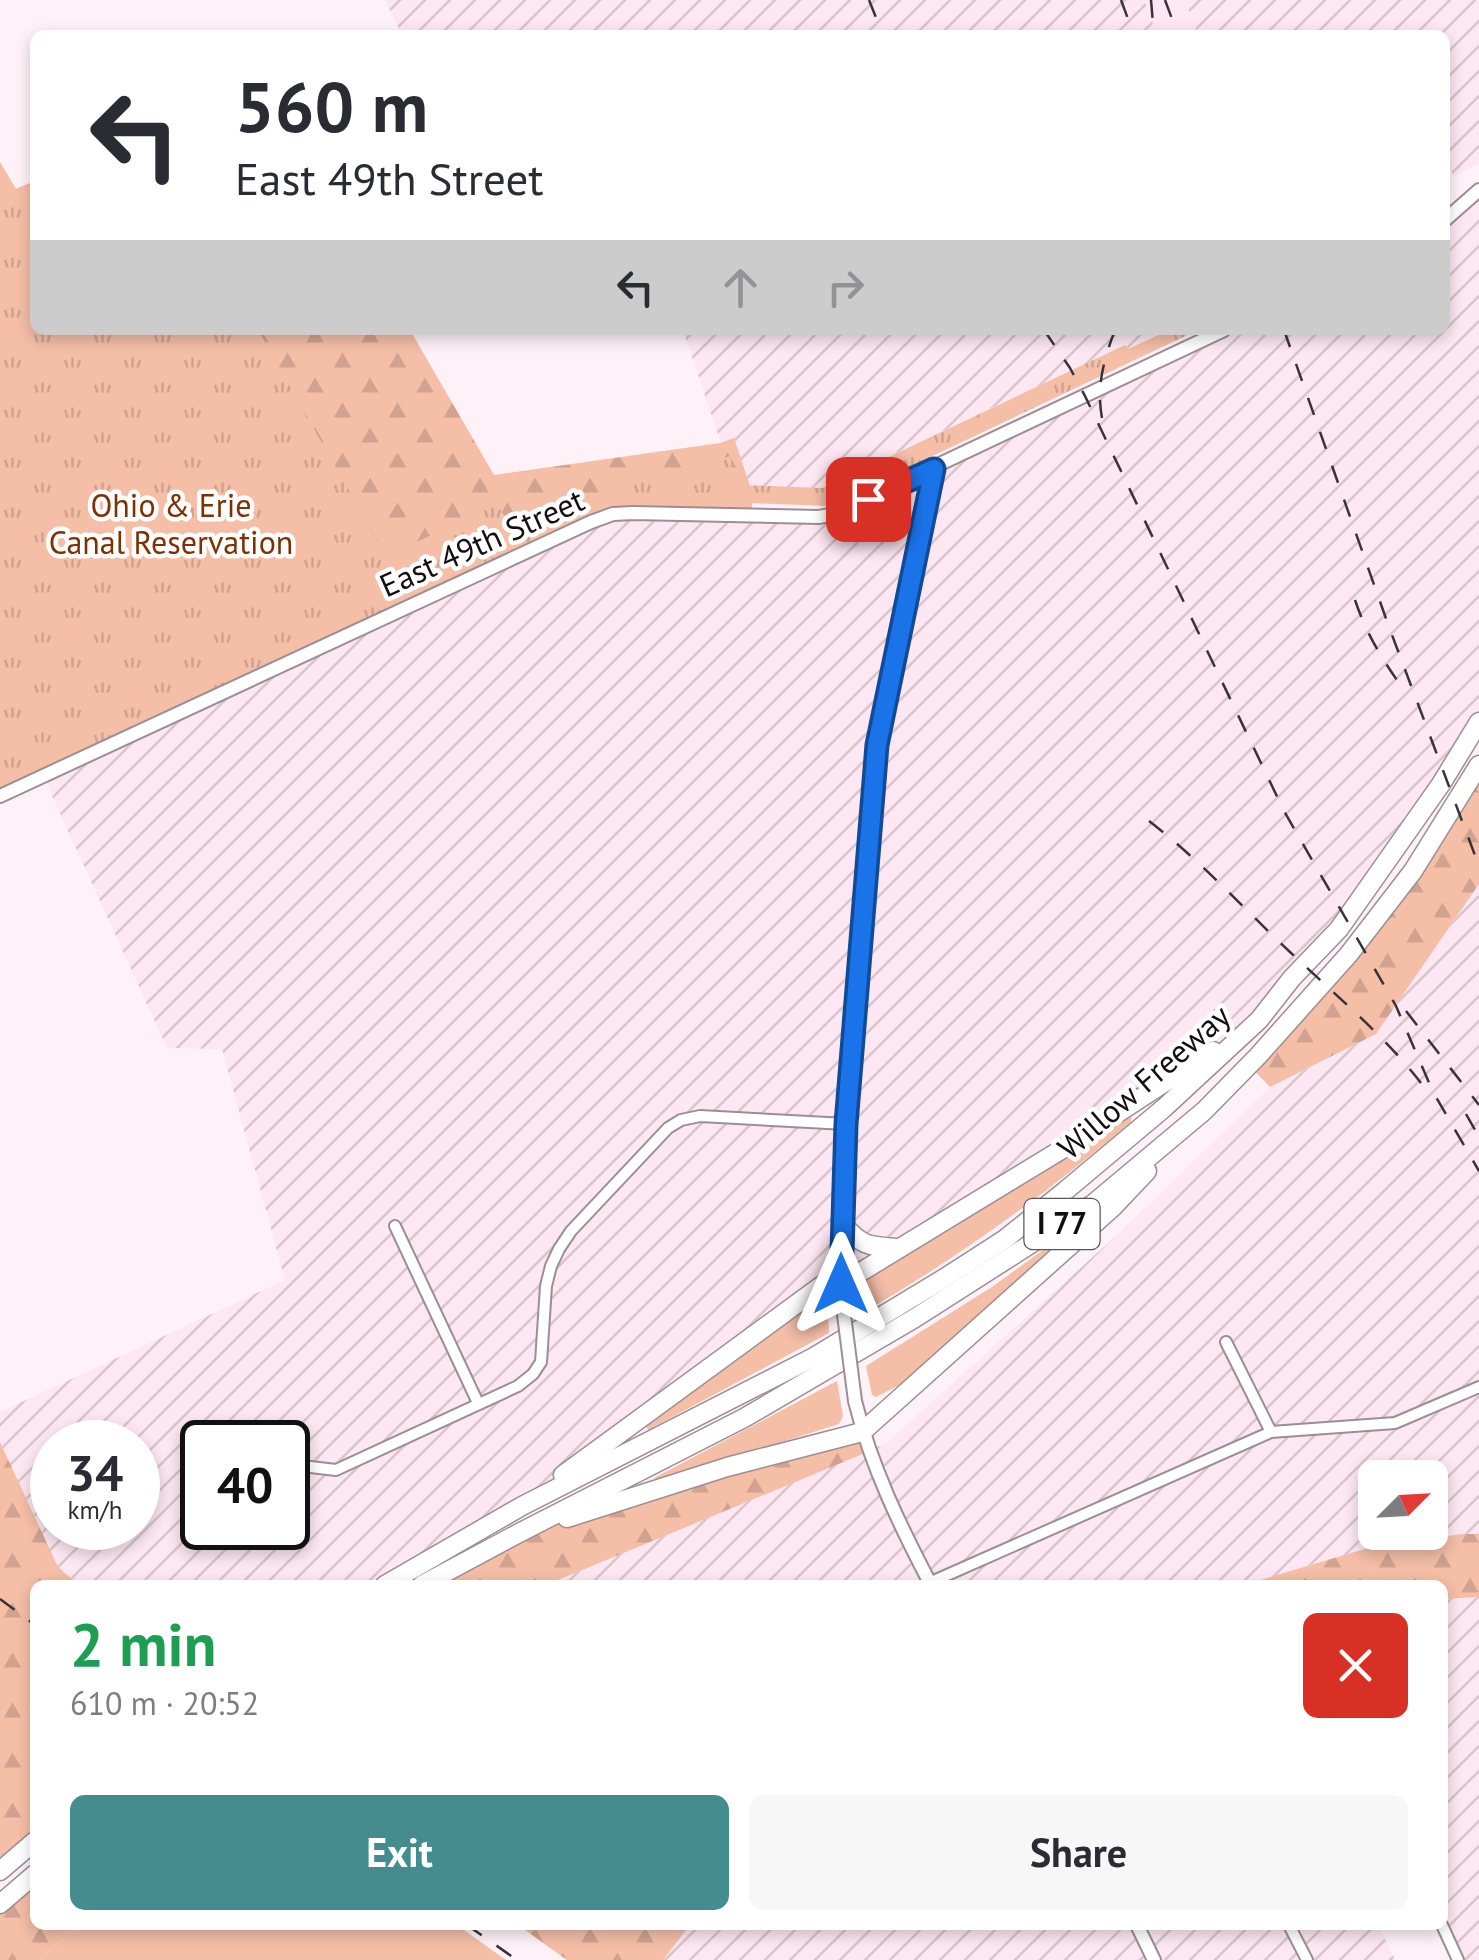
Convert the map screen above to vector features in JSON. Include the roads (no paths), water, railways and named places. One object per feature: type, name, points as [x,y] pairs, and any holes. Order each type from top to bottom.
[{"type":"highway","name":"Willow Freeway","points":[[394,1580],[522,1506],[814,1358],[1004,1239],[1079,1180],[1260,1020],[1292,978],[1338,929],[1441,784],[1479,722]]},
{"type":"highway","name":"Willow Freeway","points":[[431,1580],[744,1418],[915,1318],[1092,1204],[1204,1111],[1348,954],[1413,871],[1479,765]]},
{"type":"highway","points":[[522,1506],[821,1286],[841,1292],[898,1248],[1064,1148],[1260,1020]]},
{"type":"highway","points":[[519,1533],[727,1467],[862,1432],[1114,1207],[1204,1111]]},
{"type":"highway","points":[[841,1222],[868,1246],[898,1248]]},
{"type":"highway","points":[[0,1871],[30,1845]]},
{"type":"highway","points":[[0,1904],[30,1878]]},
{"type":"street","points":[[1450,216],[1479,190]]},
{"type":"street","name":"East 49th Street","points":[[0,796],[590,522],[613,514],[834,514],[1214,335]]},
{"type":"street","points":[[928,1580],[889,1502],[862,1432],[841,1292],[841,1222],[878,736],[934,469]]},
{"type":"street","points":[[310,1467],[336,1470],[518,1386],[538,1369],[546,1286],[560,1249],[578,1224],[668,1128],[700,1116],[846,1124]]},
{"type":"street","points":[[395,1226],[478,1403]]},
{"type":"street","points":[[1226,1342],[1271,1432]]},
{"type":"street","points":[[939,1580],[1271,1432],[1395,1423],[1479,1387]]},
{"type":"street","points":[[1139,1930],[1154,1960]]},
{"type":"street","points":[[1291,1930],[1306,1960]]},
{"type":"street","points":[[1444,1930],[1458,1960]]},
{"type":"railway","points":[[869,0],[881,30]]},
{"type":"railway","points":[[1121,0],[1132,30]]},
{"type":"railway","points":[[1151,0],[1154,30]]},
{"type":"railway","points":[[1165,0],[1176,30]]},
{"type":"railway","points":[[1047,335],[1085,396],[1284,811],[1396,1006],[1433,1092],[1479,1171]]},
{"type":"railway","points":[[1102,418],[1102,373],[1113,335]]},
{"type":"railway","points":[[1286,335],[1479,866]]},
{"type":"railway","points":[[1355,600],[1377,649],[1407,694]]},
{"type":"railway","points":[[1149,821],[1358,1015],[1421,1083]]},
{"type":"railway","points":[[1406,1011],[1479,1105]]},
{"type":"railway","points":[[1466,1114],[1479,1137]]},
{"type":"railway","points":[[0,1599],[30,1621]]},
{"type":"railway","points":[[474,1930],[517,1960]]},
{"type":"park label","name":"Ohio & Erie Canal Reservation","points":[[171,524]]}]
